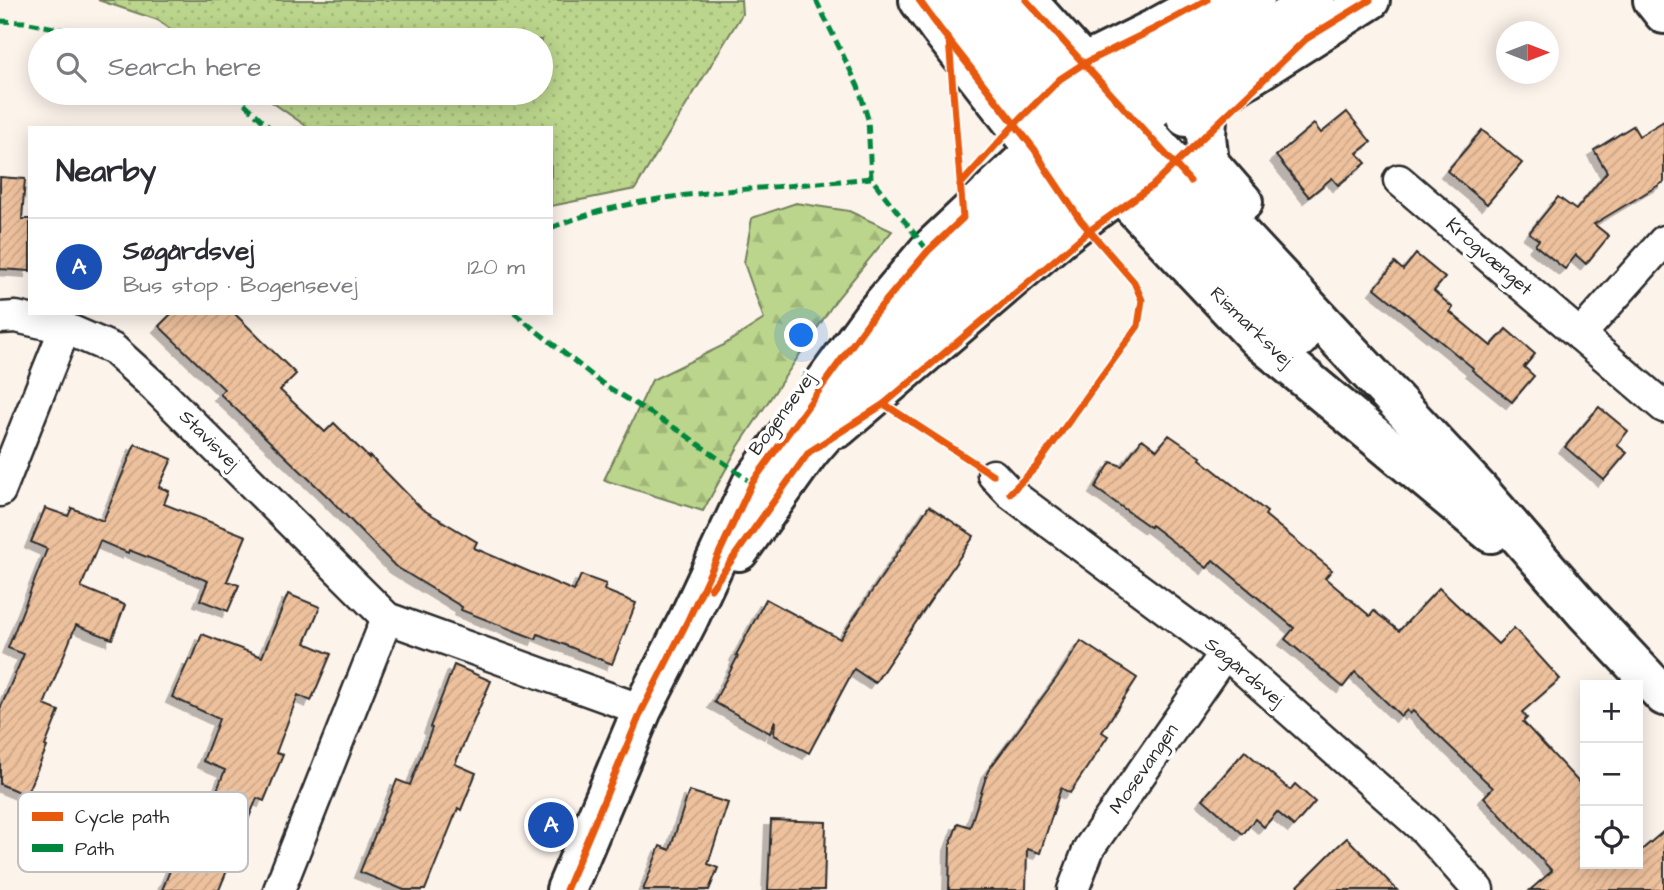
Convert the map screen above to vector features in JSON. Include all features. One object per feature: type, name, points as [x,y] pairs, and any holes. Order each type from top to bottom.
[{"type":"main road","points":[[919,0],[940,29],[1103,139]]},
{"type":"main road","name":"Rismarksvej","points":[[955,0],[1020,82],[1103,139],[1478,489],[1586,613],[1664,696]]},
{"type":"main road","points":[[987,0],[1042,61],[1103,139]]},
{"type":"main road","name":"Rismarksvej","points":[[1026,0],[1083,64],[1103,139],[1258,339],[1586,613]]},
{"type":"main road","points":[[1083,64],[1207,0]]},
{"type":"main road","name":"Bogensevej","points":[[1103,139],[1173,50],[1255,0]]},
{"type":"main road","points":[[809,452],[880,340],[942,264],[993,215],[1046,169],[1103,139],[1196,75],[1315,0]]},
{"type":"main road","name":"Bogensevej","points":[[566,890],[642,710],[688,620],[752,483],[873,316],[928,251],[1103,139],[1208,102],[1370,0]]},
{"type":"main road","points":[[1653,0],[1664,14]]},
{"type":"main road","points":[[1208,102],[1206,135],[1209,163],[1406,388],[1478,489]]},
{"type":"main road","points":[[809,452],[1061,237],[1103,139]]},
{"type":"main road","name":"Bogensevej","points":[[688,620],[809,452]]},
{"type":"street","name":"Krogvænget","points":[[1399,180],[1664,407]]},
{"type":"street","points":[[1580,335],[1664,241]]},
{"type":"street","name":"Stavisvej","points":[[0,318],[16,317],[65,328],[114,349],[387,618],[642,710]]},
{"type":"street","points":[[0,491],[65,328]]},
{"type":"street","name":"Søgårdsvej","points":[[993,475],[1010,493],[1225,653],[1425,830],[1478,890]]},
{"type":"street","points":[[279,890],[387,618]]},
{"type":"street","name":"Mosevangen","points":[[1073,890],[1089,848],[1225,653]]},
{"type":"green space","points":[[98,0],[741,0],[742,14],[635,189],[553,206],[553,126],[306,126],[276,105],[553,105],[553,28],[169,28],[158,20]]},
{"type":"green space","points":[[796,203],[849,211],[892,231],[836,300],[738,447],[703,511],[604,480],[652,380],[722,346],[764,319],[744,263],[752,218]]},
{"type":"building","points":[[1347,112],[1371,142],[1357,153],[1366,163],[1338,185],[1332,178],[1309,197],[1276,156],[1314,124],[1321,133]]},
{"type":"building","points":[[1664,121],[1664,182],[1594,224],[1609,236],[1586,264],[1576,255],[1565,269],[1535,245],[1539,240],[1529,233],[1558,197],[1576,210],[1607,172],[1594,150],[1633,126],[1639,136]]},
{"type":"building","points":[[1482,130],[1522,163],[1487,204],[1447,171]]},
{"type":"building","points":[[0,177],[25,179],[22,219],[28,219],[28,271],[0,269]]},
{"type":"building","points":[[1416,254],[1445,278],[1434,291],[1453,308],[1450,312],[1491,346],[1506,329],[1535,354],[1524,367],[1534,376],[1512,402],[1375,288],[1395,263],[1403,270]]},
{"type":"building","points":[[170,315],[236,315],[296,374],[280,390],[325,432],[334,423],[422,509],[477,542],[474,548],[574,591],[581,575],[606,584],[604,590],[636,603],[612,664],[538,634],[536,639],[461,610],[462,607],[395,566],[329,498],[220,394],[224,389],[159,326]]},
{"type":"building","points":[[1599,407],[1628,431],[1617,445],[1627,453],[1604,480],[1565,447]]},
{"type":"building","points":[[1169,435],[1201,457],[1200,459],[1267,512],[1265,515],[1332,570],[1325,578],[1370,616],[1374,611],[1399,631],[1439,588],[1498,644],[1514,628],[1560,679],[1522,712],[1527,718],[1523,722],[1580,784],[1580,869],[1643,869],[1643,849],[1664,831],[1664,890],[1530,890],[1552,871],[1484,797],[1493,788],[1413,711],[1410,714],[1407,710],[1401,716],[1355,672],[1343,687],[1285,639],[1294,628],[1213,560],[1207,568],[1151,525],[1150,527],[1095,488],[1111,462],[1122,466],[1142,439],[1157,450]]},
{"type":"building","points":[[135,444],[172,459],[159,487],[169,491],[164,504],[246,536],[227,581],[239,585],[228,611],[200,600],[208,581],[100,541],[81,587],[125,605],[112,639],[76,625],[44,705],[59,711],[45,746],[47,747],[27,792],[19,792],[0,784],[0,709],[24,654],[8,648],[47,549],[31,542],[45,508],[68,516],[72,508],[103,521]]},
{"type":"building","points":[[929,506],[974,536],[875,683],[854,669],[809,753],[774,735],[775,720],[770,733],[714,702],[766,599],[840,639]]},
{"type":"building","points":[[288,594],[320,607],[305,643],[331,654],[311,701],[298,695],[276,753],[283,755],[264,801],[257,798],[248,820],[248,792],[216,792],[225,770],[203,761],[219,719],[172,697],[189,659],[192,660],[202,634],[262,657]]},
{"type":"building","points":[[1081,641],[1137,678],[1102,732],[1108,736],[1070,793],[1061,788],[1040,853],[1027,849],[1026,890],[949,890],[950,845],[958,823],[970,827],[988,771]]},
{"type":"building","points":[[454,665],[491,681],[455,764],[476,773],[461,810],[458,808],[425,890],[404,890],[360,872],[397,780],[410,785]]},
{"type":"building","points":[[1245,751],[1290,790],[1295,784],[1315,802],[1294,826],[1277,812],[1264,827],[1255,819],[1243,834],[1203,799]]},
{"type":"building","points":[[689,791],[728,803],[708,864],[718,868],[709,890],[643,890],[660,846],[670,850]]},
{"type":"building","points":[[771,820],[826,822],[824,890],[768,890]]},
{"type":"building","points":[[1347,838],[1397,890],[1294,890],[1337,847]]},
{"type":"building","points":[[169,872],[226,872],[219,890],[162,890]]},
{"type":"marked path","points":[[816,0],[858,86],[868,119],[871,178],[928,251]]},
{"type":"marked path","points":[[0,21],[55,28]]},
{"type":"marked path","points":[[246,105],[268,126]]},
{"type":"marked path","points":[[553,227],[598,212],[672,197],[871,178]]},
{"type":"marked path","points":[[517,315],[603,384],[683,433],[752,483]]},
{"type":"cycle path","points":[[919,0],[1035,150],[1081,221],[1134,282],[1142,300],[1138,326],[1036,467],[1010,493]]},
{"type":"cycle path","points":[[1026,0],[1190,181]]},
{"type":"cycle path","points":[[960,185],[1060,79],[1083,64],[1207,0]]},
{"type":"cycle path","points":[[711,589],[809,452],[884,404],[1089,231],[1152,186],[1306,39],[1370,0]]},
{"type":"cycle path","points":[[566,890],[642,710],[688,620],[752,483],[873,316],[928,251],[963,218],[949,40]]},
{"type":"cycle path","points":[[884,404],[993,475]]},
{"type":"place","name":"Søgårdsvej","points":[[551,825]]}]
